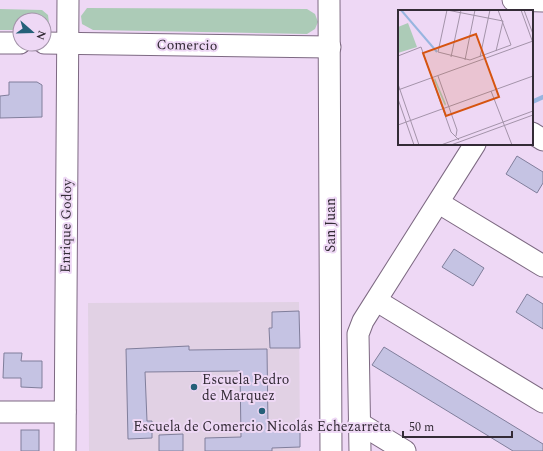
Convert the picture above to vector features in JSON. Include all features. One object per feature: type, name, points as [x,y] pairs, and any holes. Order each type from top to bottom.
[{"type":"street","name":"Enrique Godoy","points":[[65,451],[68,0]]},
{"type":"street","name":"San Juan","points":[[329,0],[331,451]]},
{"type":"street","points":[[514,0],[543,1]]},
{"type":"street","points":[[0,42],[12,43]]},
{"type":"street","name":"Comercio","points":[[52,43],[330,47]]},
{"type":"street","points":[[533,134],[543,140]]},
{"type":"street","points":[[360,451],[358,334],[363,321],[474,145]]},
{"type":"street","points":[[439,203],[543,266]]},
{"type":"street","points":[[377,301],[543,402]]},
{"type":"street","points":[[0,412],[65,412]]},
{"type":"street","points":[[359,423],[405,451]]},
{"type":"shaded area","name":"Escuela Pedro de Marquez","points":[[299,302],[300,451],[89,451],[88,303]]},
{"type":"green space","points":[[87,8],[307,9],[315,14],[318,22],[315,29],[307,34],[93,30],[82,24],[81,16]]},
{"type":"green space","points":[[0,9],[42,10],[44,12],[12,12],[12,30],[0,30]]},
{"type":"building","points":[[9,82],[37,82],[42,85],[42,117],[0,118],[0,96],[9,95]]},
{"type":"building","points":[[517,156],[543,172],[543,183],[537,193],[506,174]]},
{"type":"building","points":[[454,249],[484,268],[473,286],[442,267]]},
{"type":"building","points":[[527,294],[543,304],[543,329],[516,312]]},
{"type":"building","points":[[299,311],[300,348],[270,348],[269,328],[272,328],[272,312]]},
{"type":"building","points":[[189,346],[189,350],[267,349],[268,426],[300,426],[300,447],[272,448],[272,451],[205,451],[205,438],[241,437],[240,371],[145,372],[147,421],[152,421],[152,438],[128,439],[126,349]]},
{"type":"building","points":[[384,347],[543,444],[543,451],[513,451],[372,365]]},
{"type":"building","points":[[4,353],[22,353],[21,361],[42,361],[42,388],[21,387],[21,378],[3,378]]},
{"type":"building","points":[[21,430],[39,430],[39,451],[21,451]]},
{"type":"building","points":[[183,434],[183,451],[159,451],[159,435]]},
{"type":"waterway","points":[[533,102],[543,97]]},
{"type":"place","name":"Escuela Pedro de Marquez","points":[[194,387]]},
{"type":"place","name":"Escuela de Comercio Nicolás Echezarreta","points":[[262,411]]}]
